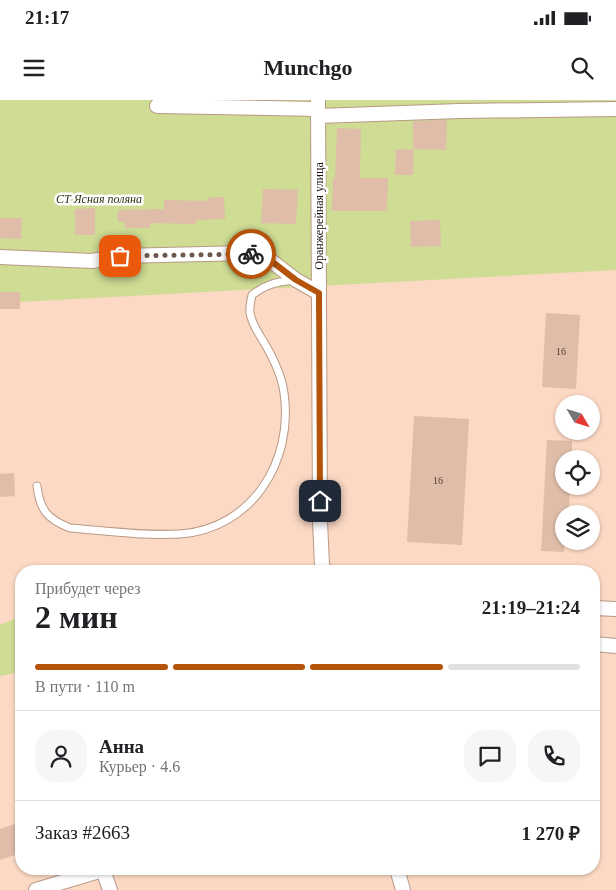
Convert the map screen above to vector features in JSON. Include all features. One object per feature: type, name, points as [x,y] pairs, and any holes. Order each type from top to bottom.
[{"type":"street","points":[[157,106],[460,111],[616,110]]},
{"type":"street","name":"Оранжерейная улица","points":[[318,108],[320,520],[322,565]]},
{"type":"street","points":[[0,256],[92,261],[120,256],[247,253],[266,257],[296,280],[319,293]]},
{"type":"street","points":[[600,608],[616,609]]},
{"type":"street","points":[[600,645],[616,646]]},
{"type":"street","points":[[36,890],[85,875]]},
{"type":"street","points":[[106,875],[110,890]]},
{"type":"street","points":[[399,875],[403,890]]},
{"type":"lane","points":[[37,486],[39,501],[47,515],[56,522],[70,528],[180,534],[202,530],[220,523],[239,512],[265,486],[275,467],[283,442],[285,420],[284,393],[278,370],[251,318],[252,295],[262,287],[273,282],[296,280]]},
{"type":"green space","name":"СТ Ясная поляна","points":[[0,100],[616,100],[616,270],[0,303]]},
{"type":"green space","points":[[15,619],[15,673],[0,676],[0,625]]},
{"type":"building","points":[[447,120],[446,150],[413,149],[413,121]]},
{"type":"building","points":[[337,128],[361,129],[360,178],[388,178],[387,211],[332,211]]},
{"type":"building","points":[[396,149],[414,150],[413,175],[395,175]]},
{"type":"building","points":[[263,189],[298,190],[296,224],[261,223]]},
{"type":"building","points":[[224,197],[225,219],[196,220],[196,224],[150,223],[150,228],[125,228],[125,222],[118,222],[118,210],[164,209],[164,200],[207,201],[207,198]]},
{"type":"building","points":[[95,208],[95,235],[75,235],[75,209]]},
{"type":"building","points":[[0,218],[22,218],[21,239],[0,238]]},
{"type":"building","points":[[440,220],[441,246],[411,247],[410,221]]},
{"type":"building","points":[[0,292],[20,292],[20,309],[0,309]]},
{"type":"building","points":[[546,313],[580,315],[576,389],[542,387]]},
{"type":"building","points":[[414,416],[469,419],[462,545],[407,542]]},
{"type":"building","points":[[547,440],[572,441],[572,450],[555,450],[555,495],[570,495],[569,505],[555,505],[555,550],[564,550],[564,552],[541,551]]},
{"type":"building","points":[[14,473],[15,496],[0,497],[0,474]]},
{"type":"building","points":[[15,824],[15,855],[0,860],[0,829]]},
{"type":"way so far","points":[[120,256],[251,254]]},
{"type":"route","points":[[251,254],[266,257],[296,280],[319,293],[320,501]]}]
